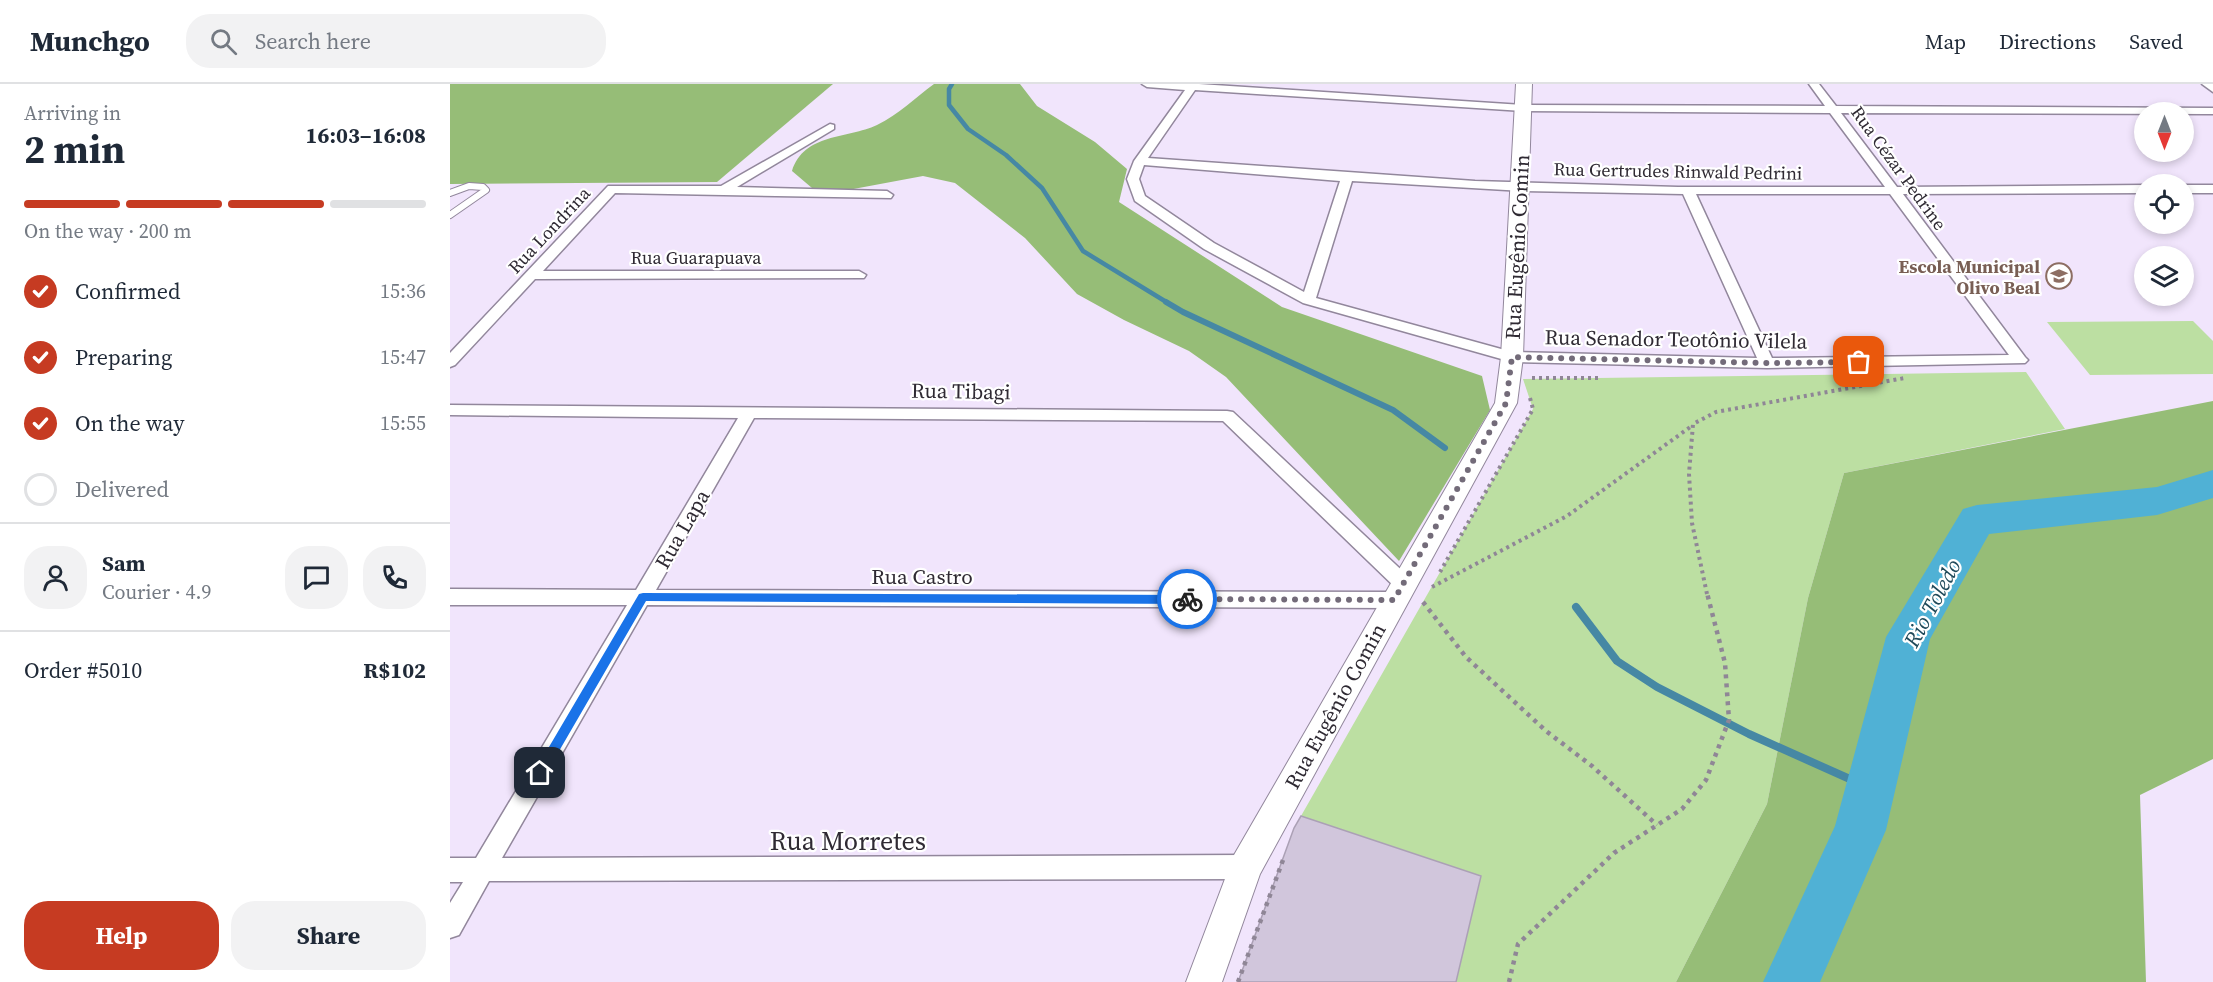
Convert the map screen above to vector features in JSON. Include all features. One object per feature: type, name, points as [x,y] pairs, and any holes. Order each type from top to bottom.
[{"type":"street","points":[[1147,84],[1523,108],[2213,111]]},
{"type":"street","name":"Rua Eugênio Comin","points":[[1204,982],[1246,867],[1410,600],[1506,403],[1512,357],[1524,84]]},
{"type":"street","name":"Rua Cézar Pedrine","points":[[1815,84],[2020,360]]},
{"type":"street","points":[[2207,84],[2213,88]]},
{"type":"street","points":[[1140,161],[1193,86]]},
{"type":"street","points":[[723,190],[830,127]]},
{"type":"street","name":"Rua Gertrudes Rinwald Pedrini","points":[[1140,161],[1347,177],[1521,187],[1688,191],[2134,189]]},
{"type":"street","name":"Rua Senador Teotônio Vilela","points":[[1140,161],[1133,180],[1139,198],[1209,246],[1308,300],[1512,357],[1767,363],[2020,360]]},
{"type":"street","points":[[1308,300],[1347,177]]},
{"type":"street","name":"Rua Londrina","points":[[450,362],[534,275],[612,189],[887,195]]},
{"type":"street","points":[[2194,189],[2213,189]]},
{"type":"street","points":[[1688,191],[1767,363]]},
{"type":"street","name":"Rua Guarapuava","points":[[534,275],[859,275]]},
{"type":"street","name":"Rua Tibagi","points":[[450,410],[1227,416],[1410,600]]},
{"type":"street","name":"Rua Lapa","points":[[450,926],[750,411]]},
{"type":"street","name":"Rua Castro","points":[[450,597],[1410,600]]},
{"type":"street","name":"Rua Morretes","points":[[450,870],[1246,867]]},
{"type":"lane","points":[[450,193],[469,186],[486,189],[482,195],[450,215]]},
{"type":"path","points":[[1658,825],[1592,766],[1546,730],[1466,657],[1410,600],[1506,546],[1567,516],[1694,424],[1716,412],[1911,375],[1899,374]]},
{"type":"path","points":[[1523,379],[1605,377]]},
{"type":"path","points":[[1432,586],[1533,409],[1527,389]]},
{"type":"path","points":[[1509,982],[1518,944],[1614,853],[1682,809],[1688,802],[1706,780],[1729,720],[1725,663],[1710,608],[1692,523],[1689,474],[1694,424]]},
{"type":"path","points":[[1238,982],[1284,857]]},
{"type":"green space","points":[[450,84],[833,84],[717,182],[450,184]]},
{"type":"green space","points":[[934,84],[1020,84],[1037,106],[1095,142],[1127,169],[1119,202],[1282,307],[1482,376],[1490,410],[1399,561],[1226,377],[1189,351],[1124,320],[1077,294],[1025,238],[955,183],[923,176],[848,190],[812,188],[792,171],[798,159],[816,143],[885,121]]},
{"type":"green space","points":[[2193,321],[2213,341],[2213,374],[2090,375],[2047,322]]},
{"type":"green space","points":[[2026,372],[2065,429],[1844,473],[1808,598],[1767,804],[1676,982],[1456,982],[1481,876],[1301,816],[1533,409],[1523,379]]},
{"type":"green space","points":[[2213,401],[2213,759],[2140,795],[2146,982],[1676,982],[1767,804],[1808,598],[1844,473]]},
{"type":"building","points":[[1301,816],[1481,876],[1456,982],[1238,982],[1294,828]]},
{"type":"waterway","points":[[952,84],[949,89],[949,105],[968,129],[1006,155],[1042,188],[1083,251],[1168,303]]},
{"type":"waterway","points":[[1166,302],[1393,410],[1445,448]]},
{"type":"waterway","name":"Rio Toledo","points":[[1791,982],[1860,830],[1908,637],[1977,520],[2157,501],[2213,484]]},
{"type":"waterway","points":[[1576,607],[1617,661],[1657,687],[1749,734],[1870,788]]},
{"type":"way so far","points":[[1187,599],[1394,600],[1506,403],[1512,357],[1767,363],[1859,362]]},
{"type":"place","name":"Escola Municipal Olivo Beal","points":[[2059,276]]},
{"type":"route","points":[[540,773],[643,597],[1187,599]]}]
